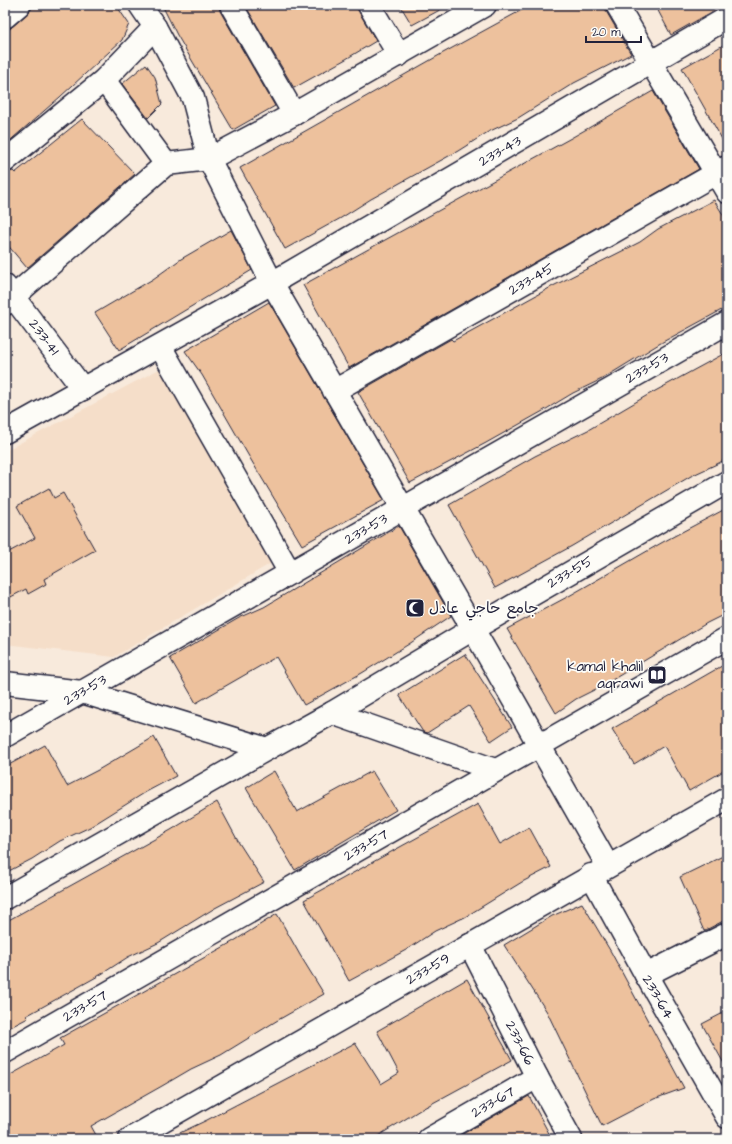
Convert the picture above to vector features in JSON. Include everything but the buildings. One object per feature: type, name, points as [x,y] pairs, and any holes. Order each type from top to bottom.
[{"type":"street","points":[[5,17],[19,5]]},
{"type":"street","name":"233-64","points":[[140,5],[155,26],[193,98],[209,158],[272,283],[473,629],[539,746],[599,871],[646,975],[727,1117]]},
{"type":"street","points":[[231,5],[294,114]]},
{"type":"street","points":[[369,5],[399,55]]},
{"type":"street","points":[[617,5],[651,63],[721,170],[727,192]]},
{"type":"street","points":[[8,295],[166,164],[209,158],[294,114],[399,55],[479,6]]},
{"type":"street","name":"233-43","points":[[5,432],[272,283],[727,18]]},
{"type":"street","points":[[5,161],[104,80],[155,26]]},
{"type":"street","points":[[104,80],[166,164]]},
{"type":"street","name":"233-45","points":[[334,391],[721,170]]},
{"type":"street","name":"233-41","points":[[8,295],[83,389]]},
{"type":"street","name":"233-53","points":[[5,736],[727,322]]},
{"type":"street","points":[[160,346],[290,573]]},
{"type":"street","name":"233-55","points":[[5,898],[332,713],[473,629],[727,482]]},
{"type":"street","name":"233-57","points":[[5,1052],[727,638]]},
{"type":"street","points":[[5,683],[82,692],[267,749]]},
{"type":"street","points":[[332,713],[495,770]]},
{"type":"street","name":"233-59","points":[[130,1139],[727,799]]},
{"type":"street","points":[[646,975],[727,934]]},
{"type":"street","name":"233-66","points":[[470,945],[537,1077],[571,1139]]},
{"type":"street","name":"233-67","points":[[429,1139],[537,1077]]},
{"type":"shaded area","points":[[163,367],[273,562],[114,657],[5,644],[5,451]]},
{"type":"place","name":"جامع حاجي عادل","points":[[415,608]]},
{"type":"place","name":"kamal khalil aqrawi","points":[[657,675]]}]
